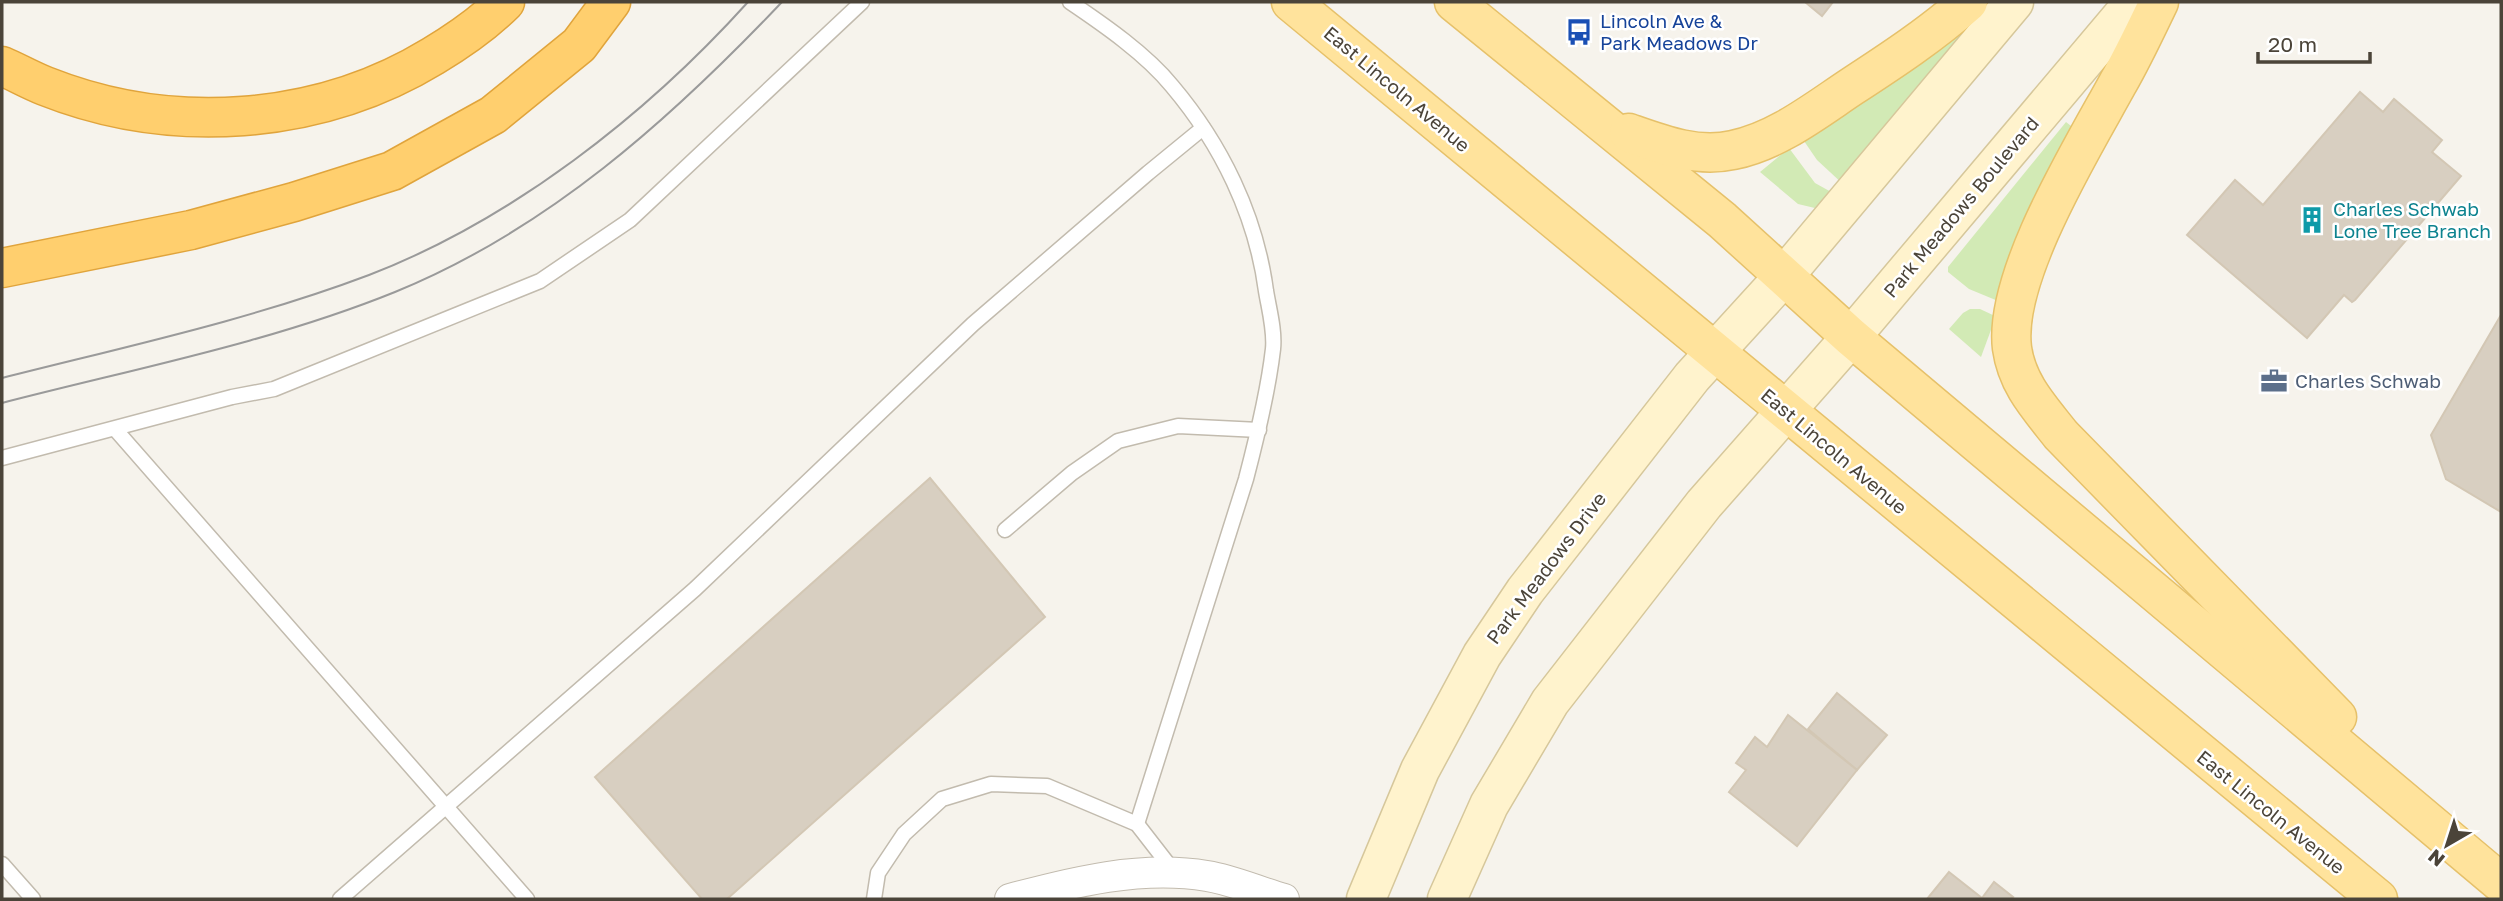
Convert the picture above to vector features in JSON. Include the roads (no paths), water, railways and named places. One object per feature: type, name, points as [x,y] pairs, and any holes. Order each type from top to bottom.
[{"type":"highway","points":[[2,66],[45,86],[108,106],[166,116],[235,118],[296,111],[360,93],[412,69],[458,40],[505,2]]},
{"type":"highway","points":[[2,268],[191,230],[294,202],[392,171],[493,115],[579,45],[611,2]]},
{"type":"main road","name":"East Lincoln Avenue","points":[[1291,2],[2378,899]]},
{"type":"main road","points":[[1454,2],[1721,220],[1851,337],[2501,883]]},
{"type":"main road","points":[[1606,125],[1684,151],[1732,151],[1768,139],[1808,116],[1896,57],[1968,2]]},
{"type":"main road","points":[[1785,275],[2014,2]]},
{"type":"main road","name":"Park Meadows Boulevard","points":[[1786,410],[1851,337],[2133,2]]},
{"type":"main road","points":[[2159,2],[2056,200],[2024,272],[2012,319],[2012,349],[2025,390],[2080,454],[2501,883]]},
{"type":"main road","name":"Park Meadows Drive","points":[[1366,899],[1420,770],[1482,655],[1525,592],[1714,351],[1785,275]]},
{"type":"main road","points":[[1447,899],[1489,805],[1550,702],[1704,504],[1786,410]]},
{"type":"street","points":[[1010,899],[1057,887],[1143,872],[1207,876],[1284,899]]},
{"type":"lane","points":[[2,458],[232,397],[274,389],[329,369],[415,330],[540,281],[630,220],[862,2]]},
{"type":"lane","points":[[1070,2],[1113,31],[1172,85],[1212,141],[1248,211],[1263,268],[1273,346],[1259,430],[1246,479],[1137,824]]},
{"type":"lane","points":[[340,899],[695,589],[973,324],[1203,128]]},
{"type":"lane","points":[[1005,530],[1072,473],[1118,440],[1178,426],[1259,430]]},
{"type":"lane","points":[[115,429],[527,899]]},
{"type":"lane","points":[[874,899],[878,873],[904,834],[942,799],[991,784],[1047,786],[1137,824],[1176,874]]},
{"type":"lane","points":[[2,864],[33,899]]},
{"type":"tram line","points":[[2,378],[279,306],[369,275],[422,252],[525,194],[621,124],[666,85],[748,2]]},
{"type":"tram line","points":[[2,403],[250,341],[347,310],[451,267],[504,237],[604,168],[696,88],[782,2]]},
{"type":"place","name":"Lincoln Ave & Park Meadows Dr","points":[[1579,32]]},
{"type":"place","name":"Charles Schwab Lone Tree Branch","points":[[2312,220]]},
{"type":"place","name":"Charles Schwab","points":[[2274,381]]}]
